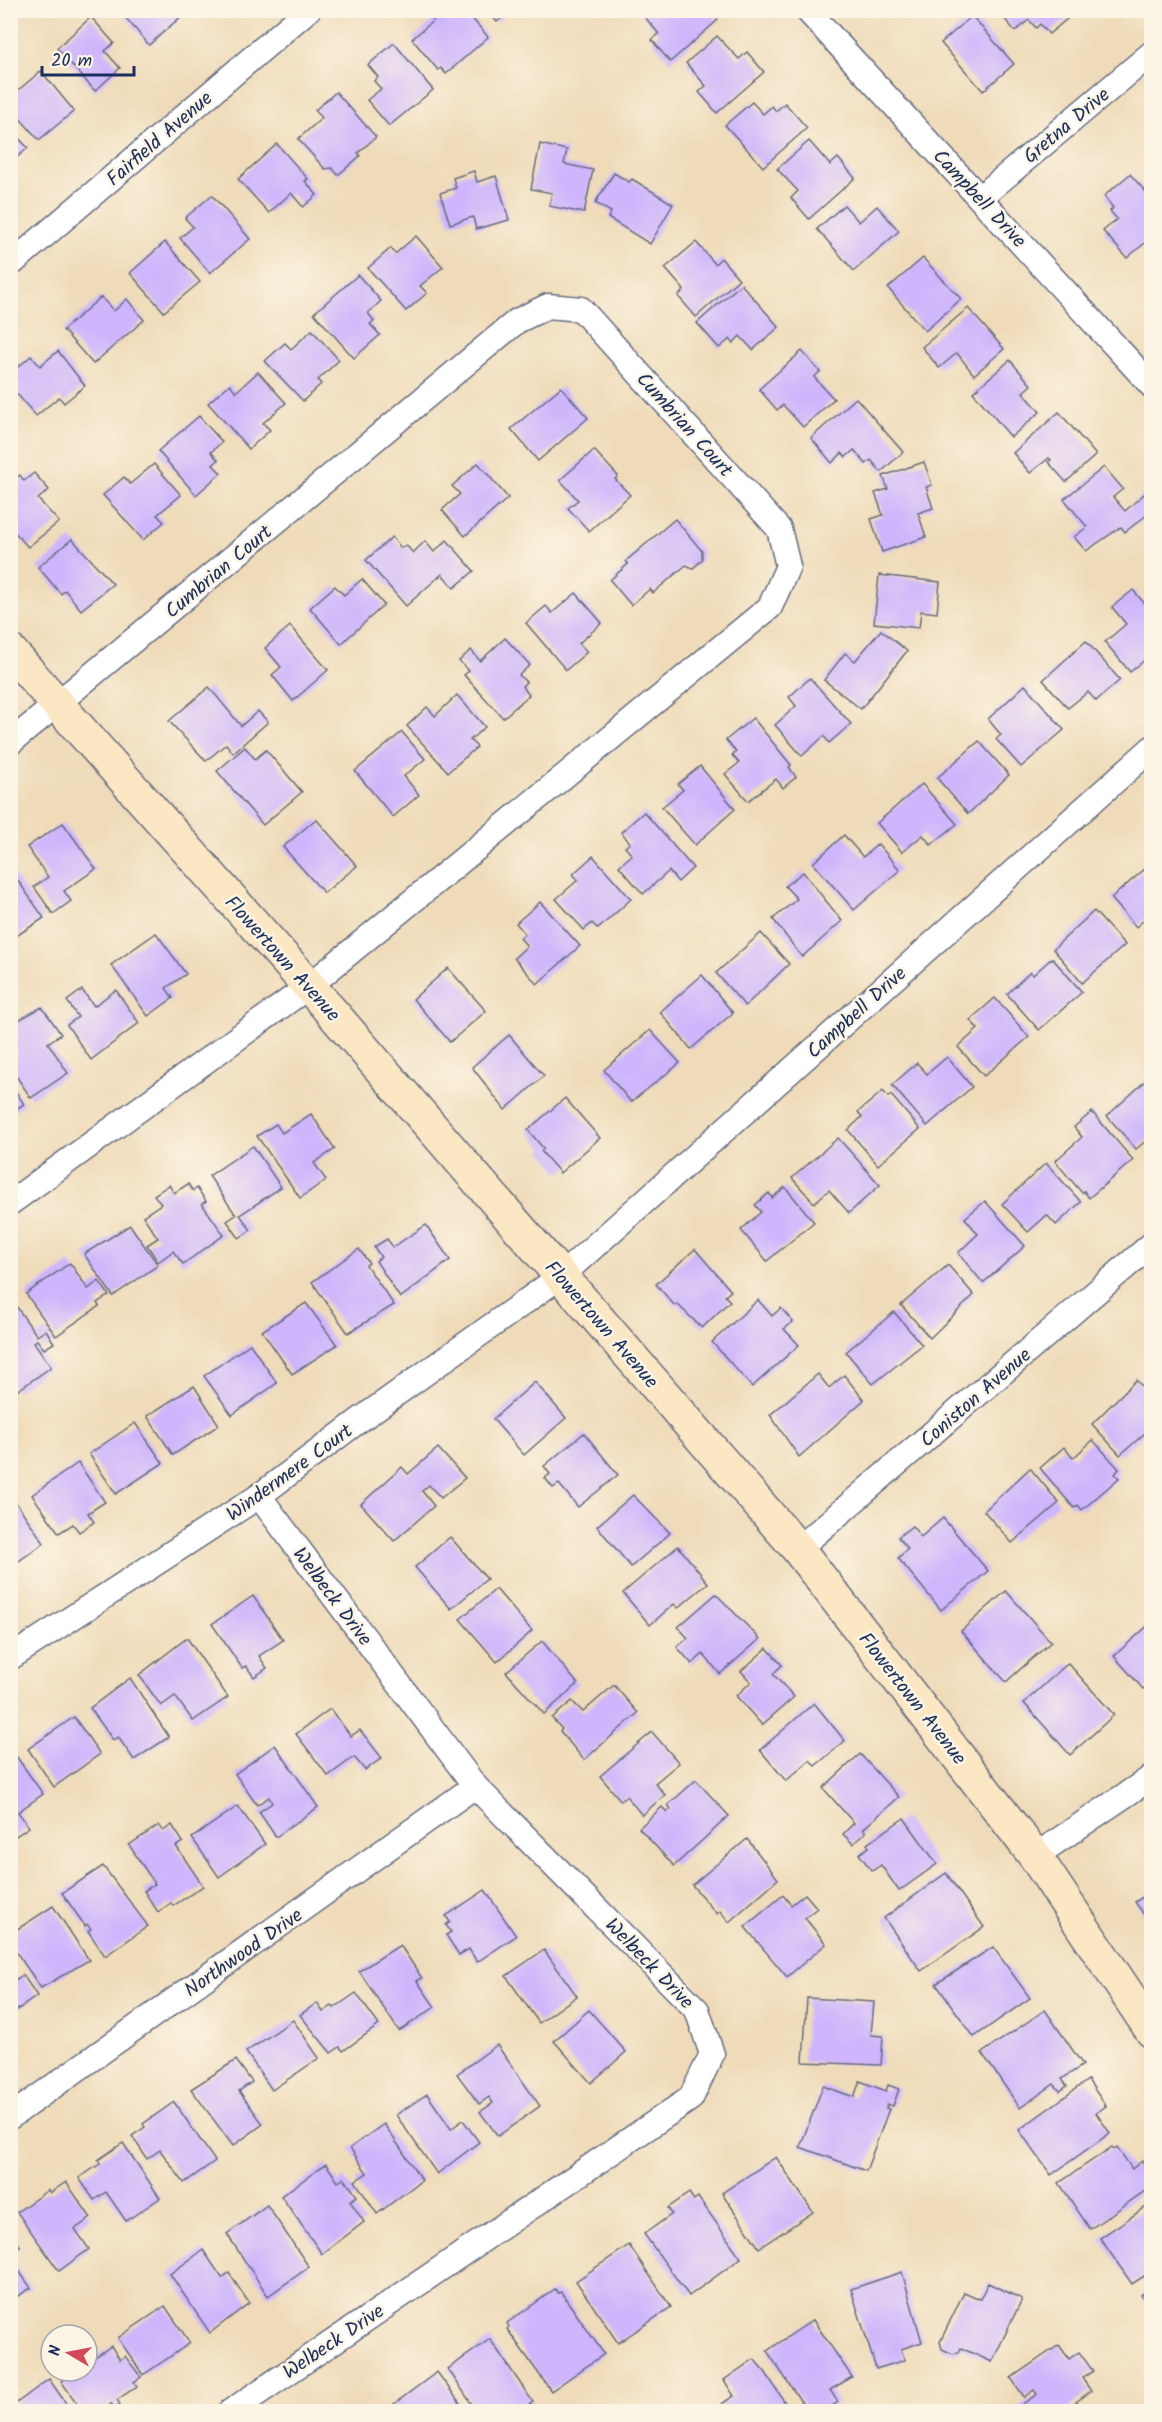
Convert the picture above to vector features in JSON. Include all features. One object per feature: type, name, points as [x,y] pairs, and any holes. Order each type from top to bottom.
[{"type":"street","name":"Fairfield Avenue","points":[[10,265],[308,10]]},
{"type":"street","name":"Campbell Drive","points":[[807,10],[1152,386]]},
{"type":"street","name":"Gretna Drive","points":[[981,197],[1152,52]]},
{"type":"street","name":"Cumbrian Court","points":[[10,744],[517,321],[548,306],[581,309],[779,529],[789,566],[770,607],[309,986]]},
{"type":"street","name":"Flowertown Avenue","points":[[10,651],[309,986],[798,1549],[1035,1856],[1152,2031]]},
{"type":"street","name":"Campbell Drive","points":[[561,1276],[1152,748]]},
{"type":"street","points":[[10,1203],[309,986]]},
{"type":"street","name":"Coniston Avenue","points":[[798,1549],[1152,1244]]},
{"type":"street","name":"Windermere Court","points":[[10,1658],[259,1496],[357,1422],[561,1276]]},
{"type":"street","name":"Welbeck Drive","points":[[230,2412],[691,2098],[712,2054],[697,2010],[475,1786],[259,1496]]},
{"type":"street","points":[[1035,1856],[1152,1777]]},
{"type":"street","name":"Northwood Drive","points":[[10,2117],[475,1786]]},
{"type":"building","points":[[119,10],[183,10],[185,13],[149,45]]},
{"type":"building","points":[[431,10],[465,10],[488,37],[446,74],[441,68],[438,70],[412,39],[435,19],[429,12]]},
{"type":"building","points":[[487,10],[510,10],[497,22]]},
{"type":"building","points":[[639,10],[709,10],[718,20],[670,62],[652,40],[659,34]]},
{"type":"building","points":[[997,10],[1072,10],[1074,13],[1049,34],[1040,24],[1036,28],[1029,20],[1015,31]]},
{"type":"building","points":[[972,16],[1014,64],[983,91],[941,43]]},
{"type":"building","points":[[91,17],[114,43],[105,51],[120,68],[95,91],[57,48]]},
{"type":"building","points":[[717,36],[739,59],[747,52],[764,72],[717,113],[699,92],[706,86],[686,63]]},
{"type":"building","points":[[394,43],[433,90],[389,126],[367,100],[381,89],[374,81],[378,77],[368,65]]},
{"type":"building","points":[[41,71],[74,111],[39,140],[17,115],[13,118],[10,114],[10,97]]},
{"type":"building","points":[[336,92],[376,137],[358,153],[360,156],[338,175],[332,168],[325,169],[298,139],[322,118],[315,110]]},
{"type":"building","points":[[752,102],[763,114],[772,106],[776,111],[785,103],[807,128],[763,167],[725,125]]},
{"type":"building","points":[[10,129],[28,148],[10,163]]},
{"type":"building","points":[[809,141],[830,165],[838,158],[855,178],[809,219],[791,198],[798,191],[777,169]]},
{"type":"building","points":[[277,144],[308,179],[305,181],[317,195],[303,207],[291,193],[269,213],[238,179]]},
{"type":"building","points":[[540,144],[567,150],[564,164],[593,170],[584,213],[549,206],[552,193],[531,189]]},
{"type":"building","points":[[474,171],[477,182],[496,176],[509,220],[476,229],[473,217],[450,224],[440,193],[456,188],[453,178]]},
{"type":"building","points":[[614,173],[629,182],[632,179],[673,204],[650,244],[608,218],[611,212],[595,203]]},
{"type":"building","points":[[1130,174],[1152,199],[1152,237],[1127,258],[1103,231],[1117,219],[1110,211],[1113,208],[1104,196]]},
{"type":"building","points":[[212,195],[250,239],[210,273],[180,238],[193,227],[185,218]]},
{"type":"building","points":[[844,205],[859,222],[877,206],[899,231],[854,271],[817,229]]},
{"type":"building","points":[[416,236],[443,267],[420,286],[427,293],[406,311],[368,268],[391,248],[395,254]]},
{"type":"building","points":[[165,242],[200,282],[164,312],[130,273]]},
{"type":"building","points":[[696,242],[715,264],[721,258],[739,279],[696,317],[678,296],[684,290],[665,268]]},
{"type":"building","points":[[923,258],[961,299],[925,331],[888,288]]},
{"type":"building","points":[[358,275],[381,301],[368,313],[374,321],[370,324],[380,335],[354,358],[314,313]]},
{"type":"building","points":[[741,284],[779,327],[753,350],[740,336],[733,343],[730,339],[719,348],[697,323]]},
{"type":"building","points":[[101,297],[114,311],[127,299],[144,320],[93,364],[63,330]]},
{"type":"building","points":[[968,308],[1004,349],[974,375],[957,353],[939,368],[922,347]]},
{"type":"building","points":[[312,330],[339,360],[318,380],[321,384],[303,401],[265,361],[285,343],[291,349]]},
{"type":"building","points":[[58,351],[85,386],[64,403],[59,397],[36,416],[10,386],[10,374],[31,356],[40,366]]},
{"type":"building","points":[[802,351],[820,372],[814,377],[834,399],[803,427],[783,405],[777,410],[759,389]]},
{"type":"building","points":[[1010,360],[1031,385],[1023,392],[1040,412],[1011,437],[973,392]]},
{"type":"building","points":[[258,372],[286,403],[263,423],[270,430],[249,449],[208,403],[230,384],[236,392]]},
{"type":"building","points":[[561,387],[588,418],[538,461],[511,429]]},
{"type":"building","points":[[856,398],[903,452],[881,472],[871,460],[866,464],[854,450],[846,457],[842,453],[832,463],[811,438]]},
{"type":"building","points":[[1059,412],[1096,455],[1066,482],[1048,462],[1051,460],[1049,458],[1030,473],[1013,453]]},
{"type":"building","points":[[199,416],[222,442],[211,452],[218,460],[213,465],[221,473],[196,495],[158,451]]},
{"type":"building","points":[[594,450],[618,476],[615,479],[630,495],[589,531],[568,508],[578,500],[560,480]]},
{"type":"building","points":[[924,462],[932,485],[926,487],[933,508],[918,513],[926,537],[882,552],[871,519],[883,515],[875,493],[888,489],[883,476]]},
{"type":"building","points":[[478,463],[508,498],[465,536],[442,510],[460,494],[452,486]]},
{"type":"building","points":[[154,464],[181,495],[157,515],[164,522],[143,540],[103,495],[124,477],[130,484]]},
{"type":"building","points":[[1104,467],[1123,489],[1113,497],[1125,511],[1144,494],[1152,503],[1152,511],[1125,532],[1121,527],[1086,551],[1074,537],[1087,527],[1064,499]]},
{"type":"building","points":[[34,473],[49,490],[38,499],[59,522],[28,547],[10,527],[10,482],[20,475],[24,481]]},
{"type":"building","points":[[675,519],[702,551],[702,560],[693,568],[686,565],[653,593],[650,589],[631,605],[610,580],[628,564],[626,561]]},
{"type":"building","points":[[392,537],[401,548],[406,545],[413,553],[425,541],[434,552],[447,540],[474,571],[454,588],[442,574],[406,606],[366,560]]},
{"type":"building","points":[[72,539],[113,584],[81,610],[65,590],[61,594],[38,567]]},
{"type":"building","points":[[879,575],[940,582],[937,613],[921,611],[919,628],[874,623]]},
{"type":"building","points":[[362,579],[384,605],[341,644],[310,608],[335,586],[344,595]]},
{"type":"building","points":[[1133,590],[1152,612],[1152,654],[1130,672],[1105,642],[1126,624],[1112,607]]},
{"type":"building","points":[[576,593],[602,623],[579,643],[587,652],[566,670],[526,623],[546,606],[552,613]]},
{"type":"building","points":[[290,626],[328,670],[293,701],[272,675],[281,667],[265,648]]},
{"type":"building","points":[[881,630],[907,651],[861,709],[824,680],[845,653],[855,661]]},
{"type":"building","points":[[505,638],[530,665],[519,675],[526,682],[522,686],[529,695],[503,718],[464,675],[469,671],[459,661],[471,650],[480,661]]},
{"type":"building","points":[[1086,641],[1120,680],[1096,701],[1088,692],[1068,708],[1043,680]]},
{"type":"building","points":[[810,678],[851,724],[829,743],[824,736],[802,756],[775,725],[796,706],[789,697]]},
{"type":"building","points":[[1025,685],[1064,730],[1021,767],[996,739],[1001,735],[988,719]]},
{"type":"building","points":[[209,687],[241,726],[258,711],[268,722],[233,753],[226,744],[206,761],[169,721]]},
{"type":"building","points":[[457,695],[485,727],[470,740],[477,747],[448,772],[407,726],[427,707],[435,716]]},
{"type":"building","points":[[753,718],[791,765],[789,767],[796,777],[783,788],[776,779],[748,801],[725,774],[739,763],[732,755],[736,752],[726,740]]},
{"type":"building","points":[[402,732],[425,759],[404,776],[419,795],[393,817],[355,771]]},
{"type":"building","points":[[979,741],[1009,775],[968,814],[937,778]]},
{"type":"building","points":[[245,747],[255,759],[266,750],[302,792],[263,825],[217,771]]},
{"type":"building","points":[[700,766],[735,809],[695,845],[662,807],[683,790],[678,784]]},
{"type":"building","points":[[922,784],[957,824],[931,845],[923,835],[902,852],[877,823]]},
{"type":"building","points":[[644,812],[693,868],[678,882],[669,871],[643,894],[619,866],[632,855],[625,847],[630,843],[621,832]]},
{"type":"building","points":[[316,819],[357,866],[324,893],[283,847]]},
{"type":"building","points":[[63,823],[96,869],[64,891],[71,901],[53,914],[34,887],[48,877],[27,847]]},
{"type":"building","points":[[844,835],[863,857],[878,844],[900,870],[854,910],[813,863]]},
{"type":"building","points":[[593,856],[631,899],[598,929],[592,923],[584,930],[556,899],[578,880],[573,874]]},
{"type":"building","points":[[1152,863],[1152,913],[1136,927],[1111,898]]},
{"type":"building","points":[[10,869],[44,918],[10,940]]},
{"type":"building","points":[[803,872],[842,921],[802,957],[773,919],[797,899],[785,886]]},
{"type":"building","points":[[540,902],[580,946],[537,984],[514,958],[527,946],[520,938],[525,934],[516,923]]},
{"type":"building","points":[[1094,911],[1125,945],[1082,983],[1053,949]]},
{"type":"building","points":[[156,933],[186,974],[166,988],[173,998],[148,1016],[111,965]]},
{"type":"building","points":[[761,933],[789,964],[745,1006],[716,973]]},
{"type":"building","points":[[1052,958],[1082,992],[1039,1030],[1007,994],[1030,972],[1033,975]]},
{"type":"building","points":[[448,968],[486,1011],[450,1042],[413,999]]},
{"type":"building","points":[[702,975],[733,1013],[691,1049],[660,1012]]},
{"type":"building","points":[[82,990],[94,1006],[116,990],[139,1023],[91,1060],[67,1025],[78,1017],[67,1001]]},
{"type":"building","points":[[995,998],[1029,1037],[984,1076],[958,1047],[978,1029],[970,1020]]},
{"type":"building","points":[[42,1007],[61,1034],[48,1043],[68,1073],[31,1098],[10,1067],[10,1046],[15,1043],[10,1037],[10,1025]]},
{"type":"building","points":[[650,1030],[680,1063],[631,1102],[604,1070]]},
{"type":"building","points":[[509,1035],[544,1076],[505,1110],[472,1067]]},
{"type":"building","points":[[947,1057],[972,1087],[927,1126],[892,1085],[917,1063],[927,1074]]},
{"type":"building","points":[[1152,1075],[1152,1136],[1136,1149],[1107,1116]]},
{"type":"building","points":[[10,1083],[24,1104],[10,1113]]},
{"type":"building","points":[[883,1091],[888,1097],[891,1095],[920,1129],[878,1165],[848,1130],[862,1117],[858,1112]]},
{"type":"building","points":[[565,1098],[600,1138],[560,1173],[541,1151],[544,1149],[528,1130]]},
{"type":"building","points":[[1092,1112],[1133,1160],[1089,1198],[1055,1161],[1082,1137],[1074,1127]]},
{"type":"building","points":[[311,1114],[335,1149],[314,1163],[326,1180],[300,1198],[257,1136],[276,1124],[282,1133]]},
{"type":"building","points":[[838,1138],[880,1185],[849,1213],[829,1190],[814,1203],[792,1178]]},
{"type":"building","points":[[253,1146],[281,1187],[240,1215],[251,1230],[239,1238],[227,1221],[236,1215],[209,1176]]},
{"type":"building","points":[[1046,1163],[1081,1202],[1056,1225],[1047,1215],[1028,1232],[1002,1204]]},
{"type":"building","points":[[188,1184],[193,1191],[197,1188],[206,1201],[202,1204],[224,1235],[183,1264],[173,1251],[158,1262],[147,1245],[158,1238],[143,1216],[161,1204],[154,1195],[169,1185],[174,1193]]},
{"type":"building","points":[[785,1187],[814,1222],[767,1261],[741,1230],[761,1212],[755,1205],[769,1193],[772,1198]]},
{"type":"building","points":[[985,1201],[1025,1246],[983,1283],[958,1253],[978,1234],[965,1218]]},
{"type":"building","points":[[130,1225],[158,1265],[113,1296],[84,1254]]},
{"type":"building","points":[[426,1225],[450,1260],[400,1298],[376,1261],[381,1257],[374,1247],[387,1239],[393,1247]]},
{"type":"building","points":[[359,1249],[369,1263],[366,1265],[394,1305],[348,1333],[312,1282]]},
{"type":"building","points":[[695,1249],[731,1291],[725,1296],[730,1301],[702,1328],[677,1304],[675,1306],[656,1284]]},
{"type":"building","points":[[70,1263],[88,1289],[99,1281],[109,1295],[97,1303],[99,1306],[56,1336],[26,1294]]},
{"type":"building","points":[[948,1265],[974,1295],[930,1338],[901,1305]]},
{"type":"building","points":[[758,1300],[772,1316],[781,1308],[793,1322],[784,1329],[799,1345],[752,1387],[712,1342]]},
{"type":"building","points":[[306,1303],[337,1345],[292,1374],[262,1331]]},
{"type":"building","points":[[16,1306],[37,1336],[46,1330],[54,1343],[44,1349],[37,1340],[34,1342],[51,1367],[17,1391],[10,1381],[10,1310]]},
{"type":"building","points":[[894,1312],[922,1345],[873,1384],[846,1352]]},
{"type":"building","points":[[250,1344],[277,1383],[232,1415],[204,1376]]},
{"type":"building","points":[[818,1374],[829,1388],[844,1375],[864,1400],[799,1457],[770,1415]]},
{"type":"building","points":[[1136,1380],[1152,1397],[1152,1427],[1120,1455],[1092,1424]]},
{"type":"building","points":[[535,1382],[566,1418],[524,1455],[493,1419]]},
{"type":"building","points":[[194,1386],[219,1425],[173,1455],[147,1416]]},
{"type":"building","points":[[135,1423],[163,1463],[116,1494],[89,1454]]},
{"type":"building","points":[[584,1433],[618,1475],[578,1507],[559,1484],[553,1488],[545,1478],[550,1474],[544,1466]]},
{"type":"building","points":[[1093,1440],[1119,1469],[1115,1474],[1119,1478],[1082,1510],[1078,1505],[1074,1508],[1040,1468],[1064,1447],[1073,1458]]},
{"type":"building","points":[[438,1448],[465,1478],[441,1498],[429,1485],[422,1491],[434,1506],[394,1541],[361,1504],[402,1467],[408,1474]]},
{"type":"building","points":[[78,1463],[105,1502],[88,1513],[94,1522],[79,1532],[73,1524],[59,1533],[32,1495]]},
{"type":"building","points":[[1030,1468],[1059,1503],[1012,1543],[984,1511]]},
{"type":"building","points":[[10,1494],[44,1543],[16,1563],[10,1556]]},
{"type":"building","points":[[633,1495],[670,1533],[631,1567],[597,1526]]},
{"type":"building","points":[[943,1518],[988,1571],[941,1610],[898,1558],[908,1549],[898,1537],[912,1526],[921,1537]]},
{"type":"building","points":[[450,1537],[487,1579],[451,1609],[415,1567]]},
{"type":"building","points":[[678,1546],[708,1583],[678,1608],[674,1604],[650,1625],[623,1593]]},
{"type":"building","points":[[496,1589],[532,1631],[497,1662],[460,1619]]},
{"type":"building","points":[[1006,1591],[1051,1642],[1006,1682],[961,1631]]},
{"type":"building","points":[[716,1594],[760,1639],[720,1674],[703,1654],[692,1664],[677,1647],[688,1638],[678,1627]]},
{"type":"building","points":[[253,1596],[283,1640],[259,1656],[267,1668],[254,1677],[246,1666],[242,1668],[212,1624]]},
{"type":"building","points":[[1152,1622],[1152,1682],[1143,1689],[1114,1656]]},
{"type":"building","points":[[187,1638],[228,1697],[193,1721],[175,1696],[161,1706],[139,1675]]},
{"type":"building","points":[[542,1641],[578,1684],[544,1714],[506,1672]]},
{"type":"building","points":[[767,1648],[782,1665],[773,1674],[794,1697],[762,1725],[736,1696],[751,1682],[741,1671]]},
{"type":"building","points":[[1068,1663],[1114,1715],[1070,1755],[1024,1703]]},
{"type":"building","points":[[130,1678],[169,1737],[134,1760],[118,1737],[113,1740],[90,1708]]},
{"type":"building","points":[[614,1685],[638,1713],[584,1760],[552,1718],[572,1701],[583,1712]]},
{"type":"building","points":[[814,1703],[845,1741],[815,1766],[810,1760],[786,1781],[760,1750]]},
{"type":"building","points":[[330,1709],[351,1736],[360,1730],[382,1758],[365,1770],[354,1757],[328,1776],[296,1734]]},
{"type":"building","points":[[74,1717],[100,1754],[54,1787],[28,1749]]},
{"type":"building","points":[[652,1732],[679,1763],[655,1783],[665,1795],[642,1815],[626,1796],[621,1801],[600,1776]]},
{"type":"building","points":[[275,1745],[318,1807],[276,1837],[259,1812],[272,1803],[269,1797],[257,1805],[235,1774]]},
{"type":"building","points":[[860,1754],[899,1797],[863,1829],[866,1832],[853,1844],[843,1834],[854,1823],[823,1788]]},
{"type":"building","points":[[16,1756],[43,1794],[18,1812],[29,1827],[10,1840],[10,1760]]},
{"type":"building","points":[[696,1780],[729,1816],[674,1866],[639,1828],[662,1807],[667,1812],[671,1809],[668,1805]]},
{"type":"building","points":[[238,1806],[265,1844],[219,1877],[192,1838]]},
{"type":"building","points":[[904,1818],[937,1864],[899,1891],[881,1865],[872,1871],[859,1854],[869,1847],[867,1844]]},
{"type":"building","points":[[159,1825],[163,1831],[172,1825],[183,1842],[176,1846],[203,1886],[173,1906],[171,1903],[158,1912],[144,1891],[155,1884],[129,1845]]},
{"type":"building","points":[[747,1839],[778,1879],[729,1922],[720,1911],[717,1914],[692,1885]]},
{"type":"building","points":[[103,1866],[148,1926],[105,1956],[88,1931],[91,1929],[87,1924],[85,1926],[62,1893]]},
{"type":"building","points":[[946,1873],[984,1927],[921,1971],[884,1918]]},
{"type":"building","points":[[485,1890],[516,1936],[477,1962],[469,1949],[459,1955],[446,1935],[451,1932],[446,1925],[450,1922],[446,1916]]},
{"type":"building","points":[[1152,1891],[1152,1926],[1135,1902]]},
{"type":"building","points":[[805,1894],[817,1908],[805,1918],[826,1944],[787,1977],[745,1927],[783,1895],[791,1905]]},
{"type":"building","points":[[53,1906],[89,1960],[41,1988],[10,1943],[10,1934]]},
{"type":"building","points":[[400,1945],[422,1978],[417,1981],[435,2007],[399,2031],[359,1971]]},
{"type":"building","points":[[993,1947],[1030,1998],[974,2037],[936,1984]]},
{"type":"building","points":[[544,1950],[577,1996],[539,2023],[506,1976]]},
{"type":"building","points":[[23,1975],[37,1996],[10,2015],[10,1983]]},
{"type":"building","points":[[356,1993],[379,2025],[343,2051],[340,2047],[331,2053],[300,2015],[317,2003],[323,2012],[332,2006],[334,2008]]},
{"type":"building","points":[[807,1998],[874,2002],[871,2035],[883,2036],[881,2065],[803,2062]]},
{"type":"building","points":[[589,2010],[626,2052],[591,2083],[554,2041]]},
{"type":"building","points":[[1045,2010],[1083,2065],[1062,2079],[1067,2086],[1060,2091],[1054,2084],[1020,2108],[982,2053]]},
{"type":"building","points":[[293,2020],[319,2058],[272,2090],[246,2052]]},
{"type":"building","points":[[497,2045],[540,2106],[498,2136],[480,2112],[493,2103],[489,2097],[479,2104],[457,2074]]},
{"type":"building","points":[[236,2060],[252,2082],[239,2091],[263,2124],[233,2146],[191,2089]]},
{"type":"building","points":[[1088,2080],[1106,2106],[1096,2113],[1110,2133],[1051,2175],[1019,2130]]},
{"type":"building","points":[[860,2081],[886,2091],[888,2085],[899,2089],[893,2106],[887,2104],[886,2108],[889,2109],[866,2171],[800,2147],[823,2086],[854,2097]]},
{"type":"building","points":[[427,2094],[451,2129],[463,2120],[479,2142],[437,2174],[396,2115]]},
{"type":"building","points":[[174,2102],[215,2161],[184,2183],[160,2150],[147,2159],[132,2136],[145,2127],[143,2124]]},
{"type":"building","points":[[384,2124],[422,2180],[377,2214],[355,2181],[367,2173],[350,2148]]},
{"type":"building","points":[[123,2143],[160,2198],[126,2221],[106,2192],[94,2200],[79,2178],[100,2164],[98,2160]]},
{"type":"building","points":[[1112,2147],[1114,2149],[1117,2147],[1132,2169],[1142,2161],[1152,2175],[1152,2186],[1090,2229],[1059,2183]]},
{"type":"building","points":[[776,2157],[813,2212],[759,2248],[722,2193]]},
{"type":"building","points":[[326,2164],[338,2182],[344,2178],[357,2196],[350,2201],[364,2222],[322,2254],[281,2196]]},
{"type":"building","points":[[66,2182],[91,2218],[75,2229],[89,2249],[59,2271],[17,2212],[48,2190],[50,2193]]},
{"type":"building","points":[[689,2193],[694,2200],[698,2197],[741,2258],[689,2296],[644,2234],[672,2214],[668,2208]]},
{"type":"building","points":[[1152,2203],[1152,2271],[1132,2284],[1100,2238]]},
{"type":"building","points":[[267,2205],[309,2267],[268,2296],[227,2234]]},
{"type":"building","points":[[10,2232],[20,2246],[10,2253]]},
{"type":"building","points":[[629,2245],[671,2307],[618,2343],[576,2281]]},
{"type":"building","points":[[203,2250],[222,2278],[229,2273],[249,2303],[210,2333],[170,2274]]},
{"type":"building","points":[[10,2258],[31,2288],[10,2301]]},
{"type":"building","points":[[902,2272],[922,2342],[901,2349],[905,2360],[876,2369],[851,2289]]},
{"type":"building","points":[[988,2283],[1022,2299],[992,2362],[961,2348],[959,2352],[953,2354],[942,2349],[940,2342],[964,2292],[980,2299]]},
{"type":"building","points":[[1152,2288],[1152,2310],[1141,2295]]},
{"type":"building","points":[[555,2289],[558,2293],[561,2292],[604,2354],[551,2391],[507,2329],[509,2327],[507,2323]]},
{"type":"building","points":[[165,2306],[190,2343],[143,2375],[118,2338]]},
{"type":"building","points":[[813,2320],[852,2377],[830,2390],[838,2402],[823,2412],[808,2412],[767,2351]]},
{"type":"building","points":[[490,2339],[533,2402],[529,2405],[533,2412],[477,2412],[448,2369]]},
{"type":"building","points":[[1059,2345],[1069,2359],[1079,2352],[1093,2371],[1082,2378],[1091,2391],[1062,2412],[1015,2412],[1014,2410],[1037,2394],[1034,2390],[1024,2397],[1011,2378]]},
{"type":"building","points":[[111,2346],[120,2360],[125,2356],[141,2377],[134,2382],[137,2386],[117,2400],[120,2404],[114,2408],[111,2403],[105,2407],[108,2412],[83,2412],[62,2383],[99,2383],[99,2354]]},
{"type":"building","points":[[754,2359],[766,2373],[791,2412],[725,2412],[720,2405],[734,2396],[724,2380]]},
{"type":"building","points":[[437,2372],[460,2403],[448,2412],[393,2412],[390,2407]]},
{"type":"building","points":[[44,2383],[52,2383],[72,2412],[19,2412],[14,2405]]}]
